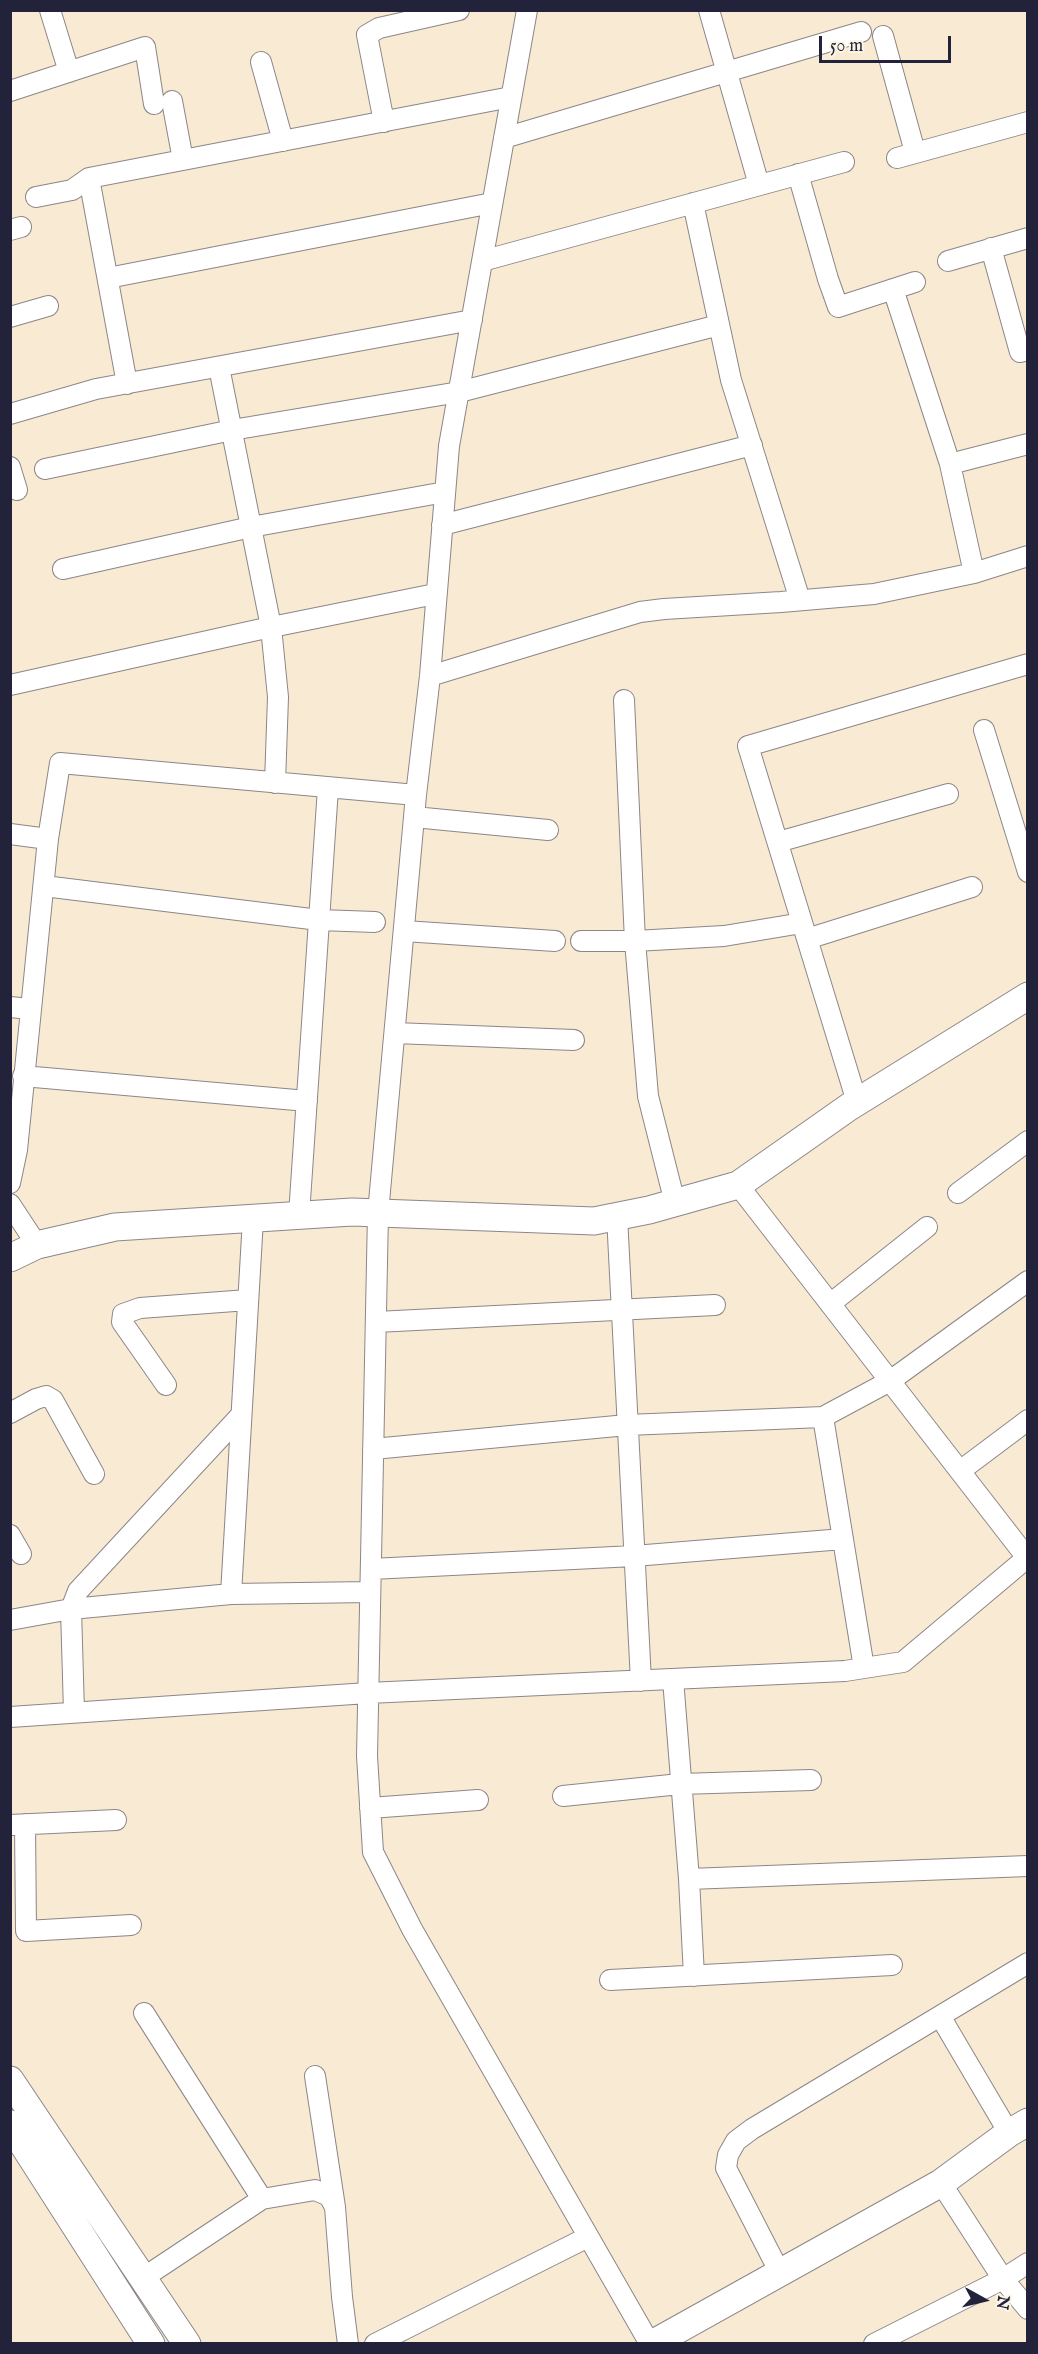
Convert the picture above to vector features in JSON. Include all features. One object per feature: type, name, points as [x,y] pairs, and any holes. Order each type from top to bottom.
[{"type":"main road","points":[[10,1258],[37,1245],[115,1227],[352,1212],[594,1221],[675,1203],[738,1185],[857,1102],[1028,996]]},
{"type":"main road","points":[[10,2080],[187,2343]]},
{"type":"main road","points":[[10,2124],[151,2343]]},
{"type":"main road","points":[[651,2343],[941,2183],[1018,2127]]},
{"type":"street","points":[[50,10],[69,72]]},
{"type":"street","points":[[384,122],[367,35],[379,28],[459,10]]},
{"type":"street","points":[[527,10],[449,446],[430,676],[416,795],[378,1213],[366,1756],[373,1852],[412,1929],[651,2343]]},
{"type":"street","points":[[709,10],[759,185]]},
{"type":"street","points":[[504,138],[861,32]]},
{"type":"street","points":[[883,36],[906,155],[1028,122]]},
{"type":"street","points":[[10,91],[145,47],[183,160]]},
{"type":"street","points":[[261,62],[284,141]]},
{"type":"street","points":[[36,197],[72,190],[89,178],[511,97]]},
{"type":"street","points":[[482,261],[844,162]]},
{"type":"street","points":[[798,174],[838,307],[915,282]]},
{"type":"street","points":[[89,178],[127,384]]},
{"type":"street","points":[[108,278],[492,203]]},
{"type":"street","points":[[693,203],[732,380],[800,600]]},
{"type":"street","points":[[948,261],[1028,238]]},
{"type":"street","points":[[991,248],[1020,352],[1028,350]]},
{"type":"street","points":[[893,289],[950,464],[974,573]]},
{"type":"street","points":[[10,317],[48,306]]},
{"type":"street","points":[[10,414],[96,389],[472,320]]},
{"type":"street","points":[[45,469],[232,430],[459,392],[719,325]]},
{"type":"street","points":[[219,367],[271,627],[278,697],[275,783]]},
{"type":"street","points":[[442,525],[752,444]]},
{"type":"street","points":[[950,464],[1028,444]]},
{"type":"street","points":[[10,467],[17,490]]},
{"type":"street","points":[[63,569],[251,527],[445,492]]},
{"type":"street","points":[[430,676],[640,612],[874,594],[974,573],[1028,556]]},
{"type":"street","points":[[10,685],[271,627],[435,594]]},
{"type":"street","points":[[857,1102],[748,746],[1028,664]]},
{"type":"street","points":[[624,700],[635,942],[648,1096],[675,1203]]},
{"type":"street","points":[[984,730],[1028,872]]},
{"type":"street","points":[[10,1183],[17,1150],[48,839],[60,763],[416,795]]},
{"type":"street","points":[[299,1215],[328,788]]},
{"type":"street","points":[[778,842],[948,794]]},
{"type":"street","points":[[414,817],[548,830]]},
{"type":"street","points":[[10,834],[48,839]]},
{"type":"street","points":[[44,886],[319,920],[375,922]]},
{"type":"street","points":[[581,941],[635,942],[805,931],[972,887]]},
{"type":"street","points":[[404,931],[555,941]]},
{"type":"street","points":[[10,1007],[30,1010]]},
{"type":"street","points":[[395,1033],[574,1040]]},
{"type":"street","points":[[23,1076],[307,1101]]},
{"type":"street","points":[[958,1192],[1028,1141]]},
{"type":"street","points":[[10,1717],[368,1693],[845,1671],[903,1662],[1027,1558],[738,1185]]},
{"type":"street","points":[[10,1204],[37,1245]]},
{"type":"street","points":[[617,1216],[640,1680]]},
{"type":"street","points":[[231,1594],[253,1219]]},
{"type":"street","points":[[830,1304],[927,1227]]},
{"type":"street","points":[[373,1449],[627,1425],[823,1417],[890,1382],[1028,1281]]},
{"type":"street","points":[[166,1385],[122,1322],[123,1314],[140,1308],[248,1300]]},
{"type":"street","points":[[376,1322],[715,1305]]},
{"type":"street","points":[[10,1413],[36,1399],[46,1396],[52,1400],[94,1474]]},
{"type":"street","points":[[74,1712],[71,1609],[78,1592],[241,1415]]},
{"type":"street","points":[[823,1417],[864,1668]]},
{"type":"street","points":[[960,1472],[1028,1420]]},
{"type":"street","points":[[10,1535],[21,1554]]},
{"type":"street","points":[[371,1569],[634,1556],[843,1539]]},
{"type":"street","points":[[10,1620],[71,1609],[231,1594],[370,1592]]},
{"type":"street","points":[[673,1679],[694,1976]]},
{"type":"street","points":[[563,1796],[680,1784],[811,1780]]},
{"type":"street","points":[[370,1808],[478,1800]]},
{"type":"street","points":[[116,1820],[18,1825],[26,1931],[131,1925]]},
{"type":"street","points":[[689,1880],[1028,1866]]},
{"type":"street","points":[[780,2273],[726,2168],[728,2155],[736,2141],[752,2129],[1028,1963]]},
{"type":"street","points":[[610,1980],[892,1965]]},
{"type":"street","points":[[144,2013],[262,2199]]},
{"type":"street","points":[[940,2016],[1018,2127]]},
{"type":"street","points":[[315,2076],[335,2207],[348,2343]]},
{"type":"street","points":[[941,2183],[1003,2279],[1028,2309]]},
{"type":"street","points":[[143,2278],[262,2199],[315,2190],[329,2196],[335,2207]]},
{"type":"street","points":[[375,2343],[588,2237]]},
{"type":"street","points":[[874,2343],[1003,2279],[1028,2263]]}]
